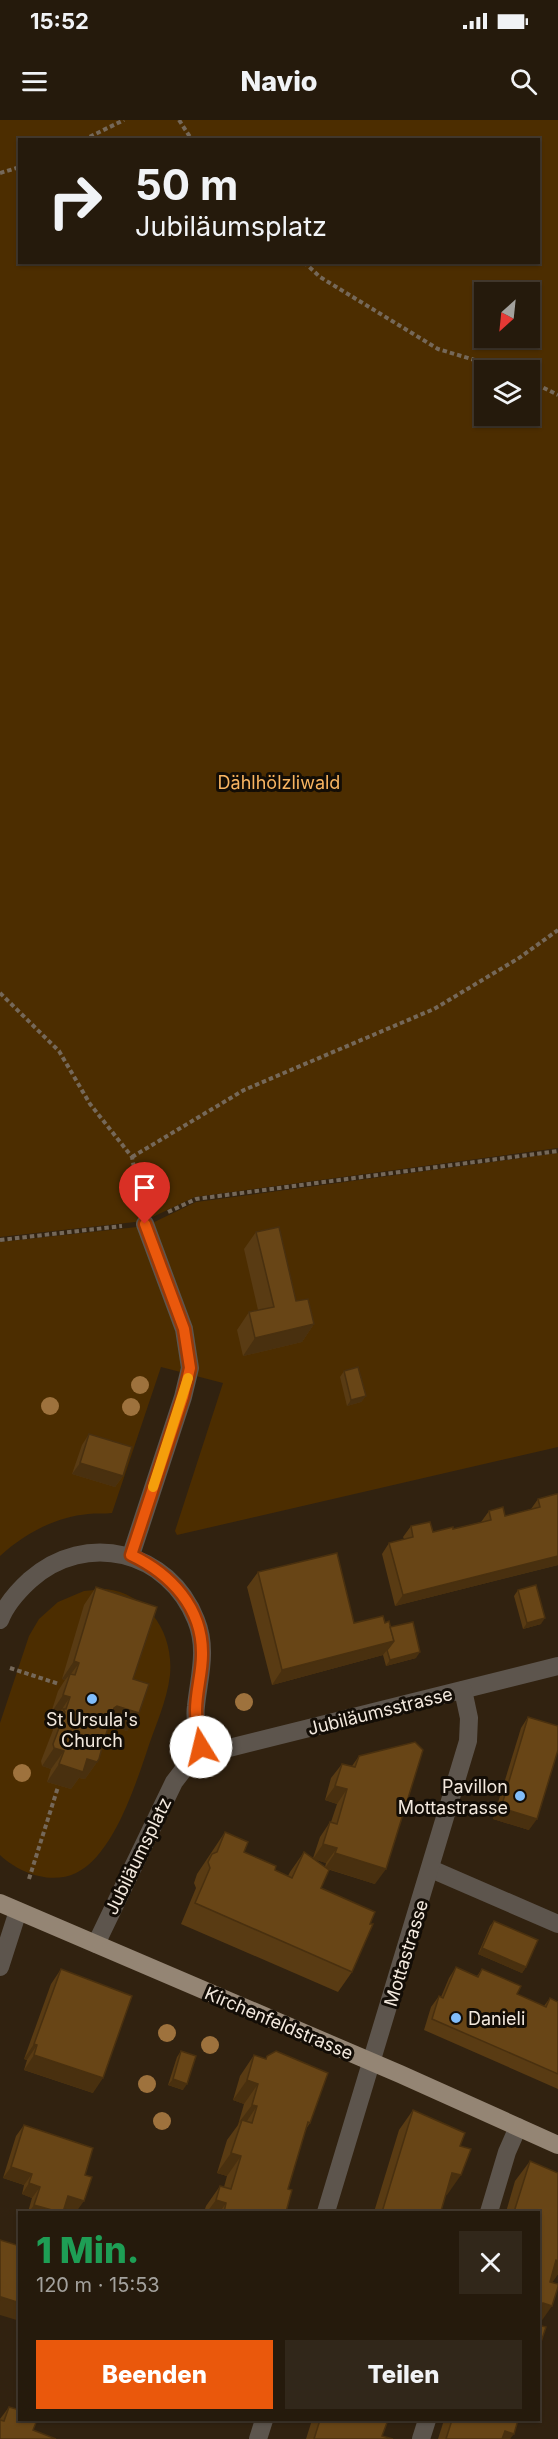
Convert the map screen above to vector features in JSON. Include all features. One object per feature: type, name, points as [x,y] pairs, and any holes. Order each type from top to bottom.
[{"type":"main road","name":"Kirchenfeldstrasse","points":[[0,1903],[558,2145]]},
{"type":"street","points":[[131,1555],[183,1397],[190,1368],[184,1329],[145,1224]]},
{"type":"street","points":[[0,1620],[7,1605],[21,1589],[44,1569],[61,1560],[92,1552],[131,1555],[153,1566],[172,1582],[188,1602],[197,1621],[202,1643],[202,1671],[196,1708],[201,1747]]},
{"type":"street","name":"Jubiläumsstrasse","points":[[201,1747],[229,1748],[558,1666]]},
{"type":"street","name":"Mottastrasse","points":[[326,2211],[468,1741],[469,1718],[463,1690]]},
{"type":"street","name":"Jubiläumsplatz","points":[[96,1944],[174,1782],[201,1747]]},
{"type":"street","points":[[431,1869],[558,1924]]},
{"type":"street","points":[[0,1967],[18,1911]]},
{"type":"street","points":[[489,2211],[507,2152],[518,2127]]},
{"type":"street","points":[[258,2439],[264,2421]]},
{"type":"street","points":[[421,2439],[427,2421]]},
{"type":"path","points":[[86,138],[124,120]]},
{"type":"path","points":[[179,120],[191,138]]},
{"type":"path","points":[[0,173],[18,168]]},
{"type":"path","points":[[306,264],[320,277],[438,349],[475,360]]},
{"type":"path","points":[[540,386],[558,395]]},
{"type":"path","points":[[132,1157],[244,1090],[434,1009],[519,958],[558,930]]},
{"type":"path","points":[[0,993],[59,1051],[90,1104],[132,1157],[145,1224]]},
{"type":"path","points":[[0,1240],[145,1224],[196,1199],[558,1151]]},
{"type":"path","points":[[10,1668],[59,1684]]},
{"type":"path","points":[[29,1879],[58,1787]]},
{"type":"green space","name":"Dählhölzliwald","points":[[0,120],[558,120],[558,1148],[195,1197],[144,1221],[0,1237]]},
{"type":"green space","points":[[558,1153],[558,1447],[177,1535],[175,1531],[223,1383],[161,1367],[112,1513],[76,1516],[52,1523],[30,1534],[0,1556],[0,1242],[146,1226],[196,1202]]},
{"type":"green space","points":[[106,1589],[121,1592],[146,1607],[163,1631],[170,1659],[166,1695],[128,1803],[111,1837],[89,1864],[76,1873],[56,1878],[36,1875],[16,1867],[0,1855],[0,1723],[29,1636],[39,1619],[58,1602],[84,1591]]},
{"type":"building","points":[[279,1227],[296,1301],[308,1299],[314,1324],[255,1338],[249,1312],[274,1307],[256,1232]]},
{"type":"building","points":[[358,1367],[366,1396],[351,1400],[344,1371]]},
{"type":"building","points":[[89,1434],[132,1447],[123,1476],[80,1463]]},
{"type":"building","points":[[558,1494],[558,1556],[403,1595],[389,1543],[413,1537],[411,1526],[430,1522],[433,1532],[453,1527],[453,1529],[491,1520],[489,1511],[503,1507],[505,1516],[540,1507],[538,1499]]},
{"type":"building","points":[[337,1553],[354,1623],[383,1616],[385,1623],[389,1621],[394,1641],[282,1670],[258,1572]]},
{"type":"building","points":[[536,1585],[545,1618],[527,1623],[518,1590]]},
{"type":"building","name":"St Ursula's Church","points":[[96,1587],[157,1607],[133,1679],[149,1684],[139,1713],[117,1706],[114,1708],[104,1741],[105,1745],[103,1744],[99,1759],[97,1762],[87,1759],[83,1772],[59,1764],[64,1751],[54,1748],[53,1744],[65,1712],[63,1709],[66,1709],[70,1697],[63,1695],[70,1674],[75,1675],[79,1663],[74,1661]]},
{"type":"building","points":[[413,1622],[420,1652],[390,1660],[387,1650],[394,1641],[390,1627]]},
{"type":"building","name":"Pavillon Mottastrasse","points":[[528,1717],[558,1726],[558,1750],[537,1819],[501,1808]]},
{"type":"building","points":[[415,1742],[423,1750],[386,1869],[335,1853],[337,1848],[323,1844],[330,1822],[337,1824],[347,1789],[335,1786],[342,1764],[355,1767],[359,1756]]},
{"type":"building","points":[[225,1832],[248,1842],[244,1852],[276,1866],[275,1870],[292,1878],[304,1852],[329,1870],[321,1888],[375,1912],[370,1924],[373,1924],[352,1972],[195,1903],[210,1868],[208,1862],[212,1854],[217,1852]]},
{"type":"building","points":[[494,1921],[538,1940],[526,1967],[482,1948]]},
{"type":"building","points":[[456,1967],[478,1977],[482,1969],[521,1986],[517,1994],[546,2007],[550,1998],[558,2002],[558,2074],[432,2019],[439,1996],[443,1998]]},
{"type":"building","points":[[61,1969],[132,1996],[103,2078],[34,2055],[37,2045],[34,2044]]},
{"type":"building","points":[[181,2051],[196,2056],[187,2084],[173,2079]]},
{"type":"building","points":[[276,2051],[328,2073],[310,2123],[308,2122],[288,2189],[292,2190],[286,2211],[224,2211],[226,2203],[216,2200],[220,2186],[231,2189],[241,2156],[231,2153],[242,2120],[252,2123],[257,2106],[252,2105],[258,2084],[247,2080],[254,2055],[266,2059]]},
{"type":"building","points":[[413,2110],[465,2133],[460,2146],[471,2149],[461,2175],[452,2173],[441,2211],[382,2211]]},
{"type":"building","points":[[24,2125],[93,2148],[85,2175],[92,2177],[84,2201],[68,2196],[63,2211],[34,2205],[40,2187],[29,2183],[32,2174],[11,2167]]},
{"type":"building","points":[[530,2161],[558,2173],[558,2261],[556,2260],[550,2282],[558,2284],[558,2287],[552,2306],[543,2303],[540,2312],[540,2211],[514,2211]]},
{"type":"building","points":[[0,2240],[18,2245],[18,2302],[1,2297],[0,2300]]},
{"type":"building","points":[[540,2326],[546,2327],[540,2345]]},
{"type":"building","points":[[9,2407],[18,2409],[18,2421],[37,2421],[33,2430],[56,2439],[0,2439],[0,2420],[4,2421]]},
{"type":"building","points":[[320,2421],[388,2421],[382,2436],[393,2439],[314,2439]]},
{"type":"building","points":[[452,2421],[518,2421],[514,2434],[505,2431],[502,2439],[446,2439]]},
{"type":"slow traffic","points":[[153,1487],[188,1378]]},
{"type":"place","name":"St Ursula's Church","points":[[92,1699]]},
{"type":"place","name":"Pavillon Mottastrasse","points":[[520,1796]]},
{"type":"place","name":"Danieli","points":[[456,2018]]},
{"type":"route","points":[[145,1224],[184,1329],[190,1368],[183,1397],[131,1555],[153,1566],[172,1582],[188,1602],[197,1621],[202,1643],[202,1671],[196,1708],[201,1747]]}]
